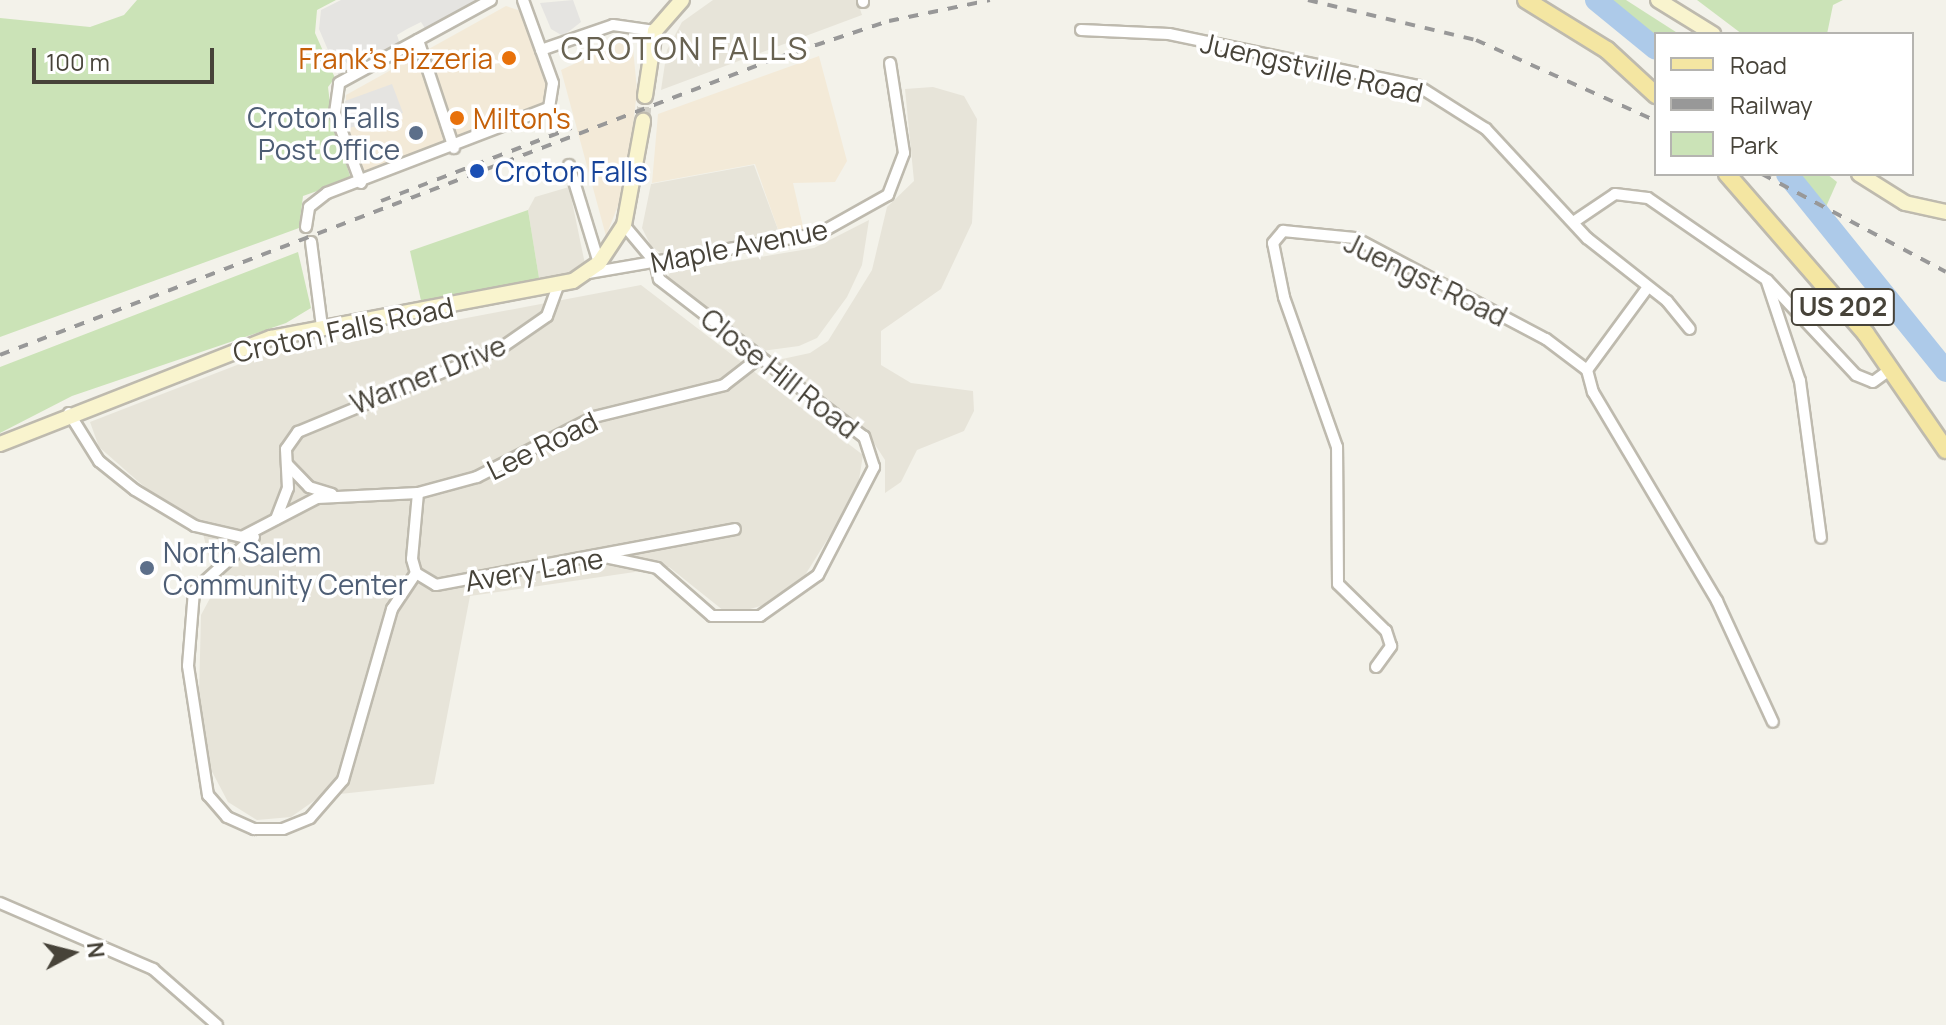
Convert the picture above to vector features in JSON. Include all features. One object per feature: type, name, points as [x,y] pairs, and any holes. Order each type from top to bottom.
[{"type":"main road","points":[[645,96],[655,31],[682,0]]},
{"type":"main road","points":[[1526,0],[1607,50],[1654,93]]},
{"type":"main road","points":[[1658,0],[1710,32]]},
{"type":"main road","points":[[558,286],[587,273],[599,263],[624,225],[643,121]]},
{"type":"main road","name":"US 202","points":[[1729,176],[1892,368],[1946,450]]},
{"type":"main road","points":[[1862,176],[1888,193],[1946,212]]},
{"type":"main road","name":"Croton Falls Road","points":[[0,444],[69,413],[238,347],[322,327],[558,286]]},
{"type":"street","points":[[361,183],[335,113],[335,91],[345,76],[491,0]]},
{"type":"street","points":[[306,227],[317,199],[454,148],[549,108],[553,83],[523,0]]},
{"type":"street","points":[[541,50],[570,36],[624,23],[655,31]]},
{"type":"street","name":"Juengstville Road","points":[[1081,30],[1169,34],[1418,86],[1486,129],[1575,221],[1690,329]]},
{"type":"street","points":[[418,40],[454,148]]},
{"type":"street","name":"Maple Avenue","points":[[587,273],[820,233],[888,195],[904,153],[890,63]]},
{"type":"street","points":[[569,165],[599,263]]},
{"type":"street","points":[[1575,221],[1615,194],[1640,196],[1767,280],[1856,375],[1873,382],[1892,368]]},
{"type":"street","name":"Close Hill Road","points":[[605,557],[657,568],[727,621],[777,608],[818,575],[867,491],[873,456],[864,437],[659,279],[655,262],[624,225]]},
{"type":"street","name":"Juengst Road","points":[[1376,667],[1391,646],[1379,622],[1338,584],[1337,447],[1284,297],[1276,235],[1309,228],[1355,238],[1546,339],[1587,370]]},
{"type":"street","points":[[311,242],[322,327]]},
{"type":"street","points":[[1767,280],[1800,381],[1821,538]]},
{"type":"street","name":"Warner Drive","points":[[285,459],[290,440],[319,418],[522,336],[555,306],[558,286]]},
{"type":"street","points":[[1648,287],[1587,370],[1593,392],[1717,601],[1773,722]]},
{"type":"street","name":"Lee Road","points":[[416,573],[385,627],[343,780],[310,818],[283,829],[254,829],[215,807],[203,781],[189,634],[200,580],[272,524],[317,498],[418,493],[494,470],[609,412],[724,385],[760,357]]},
{"type":"street","points":[[69,413],[99,461],[154,504],[213,532],[260,533]]},
{"type":"street","points":[[285,459],[309,487],[341,495]]},
{"type":"street","points":[[272,524],[286,501],[285,459]]},
{"type":"street","points":[[416,573],[418,493]]},
{"type":"street","name":"Avery Lane","points":[[416,573],[447,584],[605,557],[735,529]]},
{"type":"street","points":[[0,903],[130,956],[217,1025]]},
{"type":"shaded area","points":[[341,0],[484,0],[426,30],[421,22],[407,29],[397,35],[400,44],[352,69],[345,61],[339,76],[319,29],[321,10]]},
{"type":"shaded area","points":[[573,0],[581,22],[563,36],[551,29],[540,3]]},
{"type":"shaded area","points":[[713,0],[857,0],[862,15],[661,90],[667,50],[682,22]]},
{"type":"shaded area","points":[[506,6],[521,11],[552,91],[548,105],[374,175],[364,170],[346,122],[346,95]]},
{"type":"shaded area","points":[[619,43],[633,48],[637,90],[627,183],[606,236],[561,70]]},
{"type":"shaded area","points":[[819,56],[847,161],[835,182],[793,183],[804,231],[780,235],[755,164],[652,183],[658,114]]},
{"type":"shaded area","points":[[392,84],[403,113],[349,128],[345,101]]},
{"type":"shaded area","points":[[933,87],[964,96],[977,119],[972,223],[941,289],[881,331],[881,365],[911,383],[973,391],[974,411],[964,431],[917,450],[901,482],[885,493],[885,460],[868,434],[773,361],[810,353],[828,341],[872,270],[887,207],[914,181],[905,89]]},
{"type":"shaded area","points":[[754,165],[780,235],[662,254],[651,246],[642,228],[651,184]]},
{"type":"shaded area","points":[[569,187],[585,264],[577,275],[540,284],[528,210],[535,197]]},
{"type":"shaded area","points":[[869,220],[862,265],[847,297],[817,338],[799,346],[762,351],[667,279],[670,272],[814,248]]},
{"type":"shaded area","points":[[641,285],[863,455],[857,492],[802,580],[774,602],[729,615],[669,567],[470,596],[434,784],[321,796],[291,817],[257,820],[228,802],[208,764],[199,695],[201,615],[216,587],[200,521],[156,497],[99,447],[90,422],[255,358]]},
{"type":"green space","points":[[137,0],[336,0],[317,10],[315,33],[335,78],[328,87],[332,120],[351,179],[303,196],[299,228],[0,337],[0,18],[90,27],[124,15]]},
{"type":"green space","points":[[1604,0],[1626,0],[1676,32],[1654,32],[1654,37]]},
{"type":"green space","points":[[1697,0],[1843,0],[1833,5],[1827,32],[1739,32]]},
{"type":"green space","points":[[1800,176],[1830,176],[1837,182],[1825,209]]},
{"type":"green space","points":[[528,210],[540,284],[422,305],[410,251]]},
{"type":"green space","points":[[298,252],[311,308],[286,323],[72,396],[0,433],[0,367]]},
{"type":"waterway","points":[[1596,0],[1654,47]]},
{"type":"waterway","points":[[1789,176],[1946,371]]},
{"type":"tunnel","points":[[643,121],[645,96]]},
{"type":"railway","points":[[0,355],[777,58],[889,21],[990,0]]},
{"type":"railway","points":[[1308,0],[1476,40],[1654,120]]},
{"type":"railway","points":[[381,201],[571,128]]},
{"type":"railway","points":[[1766,176],[1946,272]]},
{"type":"place","name":"Frank's Pizzeria","points":[[509,58]]},
{"type":"place","name":"Milton's","points":[[457,118]]},
{"type":"place","name":"Croton Falls Post Office","points":[[416,133]]},
{"type":"place","name":"Croton Falls","points":[[477,171]]},
{"type":"place","name":"North Salem Community Center","points":[[147,568]]},
{"type":"district","name":"CROTON FALLS","points":[[685,48]]}]
